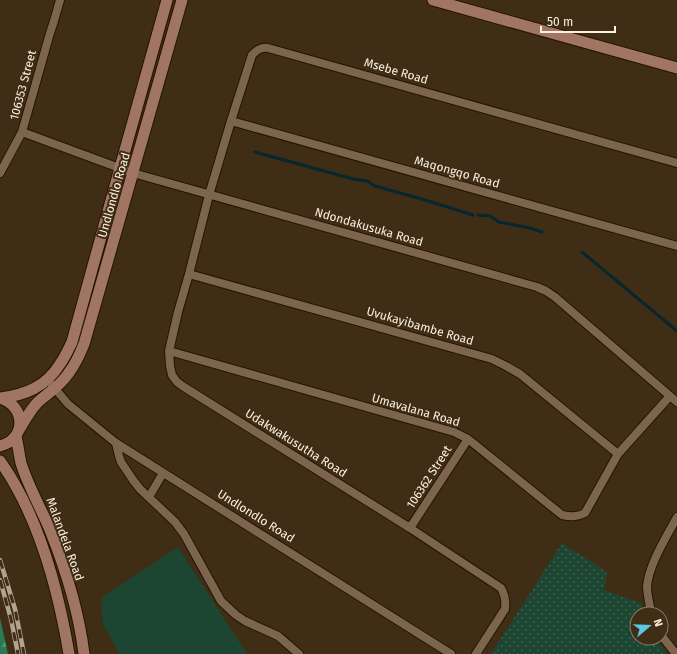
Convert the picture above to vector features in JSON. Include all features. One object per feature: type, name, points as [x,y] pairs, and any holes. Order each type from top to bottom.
[{"type":"main road","name":"Undlondlo Road","points":[[0,398],[31,391],[40,386],[60,365],[72,342],[167,0]]},
{"type":"main road","name":"Undlondlo Road","points":[[18,433],[29,412],[55,389],[68,375],[84,344],[182,0]]},
{"type":"main road","points":[[433,0],[677,68]]},
{"type":"main road","name":"Malandela Road","points":[[0,398],[10,402],[17,410],[20,420],[18,433],[21,463],[50,531],[68,580],[84,654]]},
{"type":"main road","points":[[0,446],[7,444],[18,433]]},
{"type":"main road","name":"Malandela Road","points":[[0,461],[16,486],[41,542],[55,587],[64,626],[68,654]]},
{"type":"street","name":"106353 Street","points":[[0,173],[22,132],[60,0]]},
{"type":"street","name":"Msebe Road","points":[[209,195],[252,55],[264,48],[677,163]]},
{"type":"street","name":"Maqongqo Road","points":[[231,121],[677,246]]},
{"type":"street","name":"Ndondakusuka Road","points":[[22,132],[133,173],[546,291],[555,297],[677,402]]},
{"type":"street","name":"Udakwakusutha Road","points":[[209,195],[169,352],[172,375],[177,382],[184,387],[410,528],[501,588],[506,601],[505,609],[476,654]]},
{"type":"street","name":"Uvukayibambe Road","points":[[189,274],[492,359],[520,374],[618,454]]},
{"type":"street","name":"Umavalana Road","points":[[169,352],[454,432],[468,439],[562,515],[571,517],[580,516],[585,513],[618,454],[670,396]]},
{"type":"street","name":"Undlondlo Road","points":[[47,380],[68,404],[116,444],[451,654]]},
{"type":"street","name":"106362 Street","points":[[410,528],[468,439]]},
{"type":"street","points":[[116,444],[121,462],[133,480],[140,489],[175,522],[184,534],[221,601],[236,615],[245,621],[278,636],[299,654]]},
{"type":"street","points":[[149,497],[163,473]]},
{"type":"street","points":[[650,606],[647,588],[648,578],[652,566],[677,516]]},
{"type":"street","points":[[669,645],[676,654]]},
{"type":"green space","points":[[562,543],[607,572],[604,590],[641,603],[642,606],[629,606],[629,646],[661,646],[667,654],[491,654]]},
{"type":"green space","points":[[178,547],[247,654],[120,654],[103,625],[101,598]]},
{"type":"green space","points":[[0,618],[8,654],[0,654]]},
{"type":"waterway","points":[[255,152],[353,179],[367,181],[375,186],[473,215]]},
{"type":"waterway","points":[[478,215],[490,216],[499,222],[542,232]]},
{"type":"waterway","points":[[582,252],[677,331]]},
{"type":"railway","points":[[0,560],[15,609],[24,654]]},
{"type":"railway","points":[[0,580],[11,619],[18,654]]}]
